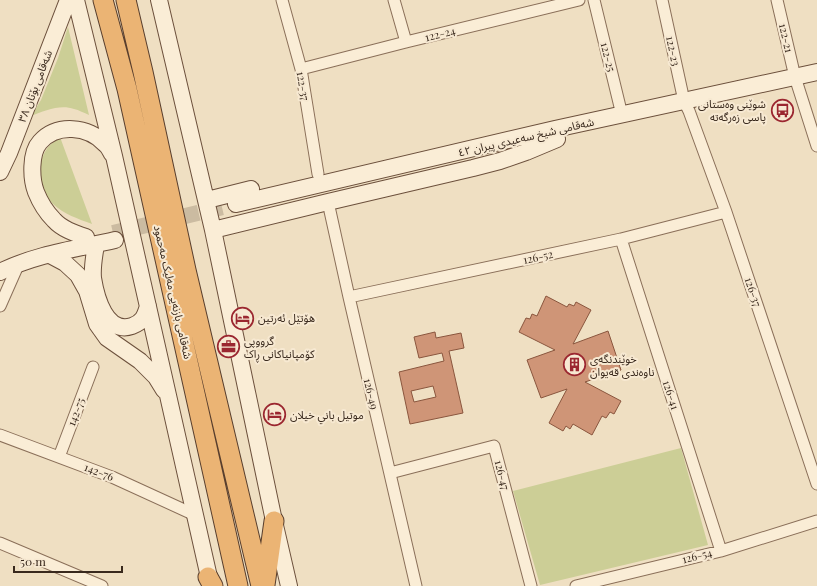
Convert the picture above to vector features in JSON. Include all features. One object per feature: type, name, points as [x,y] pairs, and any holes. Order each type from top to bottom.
[{"type":"highway","name":"شەقامی بازنەیی مەلیک مەحمود","points":[[102,0],[127,89],[238,586]]},
{"type":"highway","name":"شەقامی بازنەیی مەلیک مەحمود","points":[[126,0],[186,270],[261,586]]},
{"type":"highway","points":[[265,586],[274,521]]},
{"type":"main road","name":"شەقامی بۆتان ٣٨","points":[[0,172],[9,153],[68,0]]},
{"type":"main road","points":[[76,0],[114,156],[211,583]]},
{"type":"main road","points":[[159,0],[214,230],[274,521],[289,586]]},
{"type":"main road","name":"شەقامی شیخ سەعیدی پیران ٤٢","points":[[237,207],[474,149],[556,134],[797,82],[817,72]]},
{"type":"main road","name":"شەقامی شیخ سەعیدی پیران ٤٢","points":[[797,82],[817,83]]},
{"type":"main road","name":"شەقامی شیخ سەعیدی پیران ٤٢","points":[[556,134],[622,115],[686,106]]},
{"type":"main road","points":[[91,241],[69,231],[54,221],[43,207],[36,191],[32,157],[39,143],[51,132],[67,128],[81,129],[95,135],[106,144],[114,156]]},
{"type":"main road","points":[[206,200],[486,136],[509,133],[556,134]]},
{"type":"main road","points":[[214,230],[500,161],[526,152],[556,134]]},
{"type":"main road","points":[[0,261],[30,250],[114,237]]},
{"type":"main road","points":[[0,272],[19,263],[50,255],[91,241]]},
{"type":"main road","points":[[91,241],[93,278],[102,309],[108,320],[116,326],[127,328],[137,324],[145,316],[148,306]]},
{"type":"main road","points":[[50,255],[65,263],[78,275],[87,291],[97,324],[107,338],[140,361],[156,378],[168,397]]},
{"type":"street","name":"122-37","points":[[282,0],[301,69],[318,174]]},
{"type":"street","points":[[394,0],[406,42]]},
{"type":"street","name":"122-24","points":[[301,69],[579,0]]},
{"type":"street","name":"122-25","points":[[594,0],[622,115]]},
{"type":"street","name":"122-23","points":[[662,0],[686,106]]},
{"type":"street","name":"122-21","points":[[777,0],[797,82],[817,146]]},
{"type":"street","name":"126-37","points":[[686,106],[726,212],[817,484]]},
{"type":"street","name":"126-49","points":[[328,202],[416,586]]},
{"type":"street","name":"126-52","points":[[349,297],[621,239],[726,212]]},
{"type":"street","name":"126-41","points":[[621,239],[721,551]]},
{"type":"street","points":[[0,306],[19,263]]},
{"type":"street","name":"142-75","points":[[59,457],[93,367]]},
{"type":"street","name":"142-76","points":[[0,435],[112,477],[195,515]]},
{"type":"street","name":"126-47","points":[[390,473],[494,446],[530,586]]},
{"type":"street","name":"126-54","points":[[576,586],[721,551],[817,521]]},
{"type":"street","points":[[0,543],[102,586]]},
{"type":"green space","points":[[68,27],[89,115],[76,109],[63,107],[31,116],[41,100],[58,58]]},
{"type":"green space","points":[[60,137],[92,224],[62,211],[53,204],[44,191],[41,183],[40,167],[42,159],[50,145]]},
{"type":"green space","points":[[681,448],[708,545],[540,585],[513,491]]},
{"type":"building","name":"خوێندنگەی ناوەندی قەیوان","points":[[546,296],[567,307],[569,304],[574,306],[576,302],[591,310],[573,344],[608,331],[621,370],[585,382],[621,401],[614,414],[610,412],[606,418],[602,416],[592,435],[573,424],[570,429],[566,426],[563,431],[549,423],[567,389],[541,398],[527,360],[555,350],[519,332],[526,318],[530,319],[532,314],[537,316]]},
{"type":"building","points":[[435,332],[436,338],[461,333],[464,348],[449,351],[463,413],[410,424],[399,372],[444,361],[442,353],[419,358],[414,337]],"holes":[[[433,386],[436,397],[414,402],[411,391]]]},
{"type":"tunnel","points":[[113,233],[236,204]]},
{"type":"place","name":"شوێنی وەستانی پاسی زەرگەتە","points":[[782,110]]},
{"type":"place","name":"هۆتێل ئەرتین","points":[[243,318]]},
{"type":"place","name":"گرووپی کۆمپانیاکانی ڕاک","points":[[229,347]]},
{"type":"place","name":"خوێندنگەی ناوەندی قەیوان","points":[[574,365]]},
{"type":"place","name":"موتيل باني خيلان","points":[[275,415]]}]
